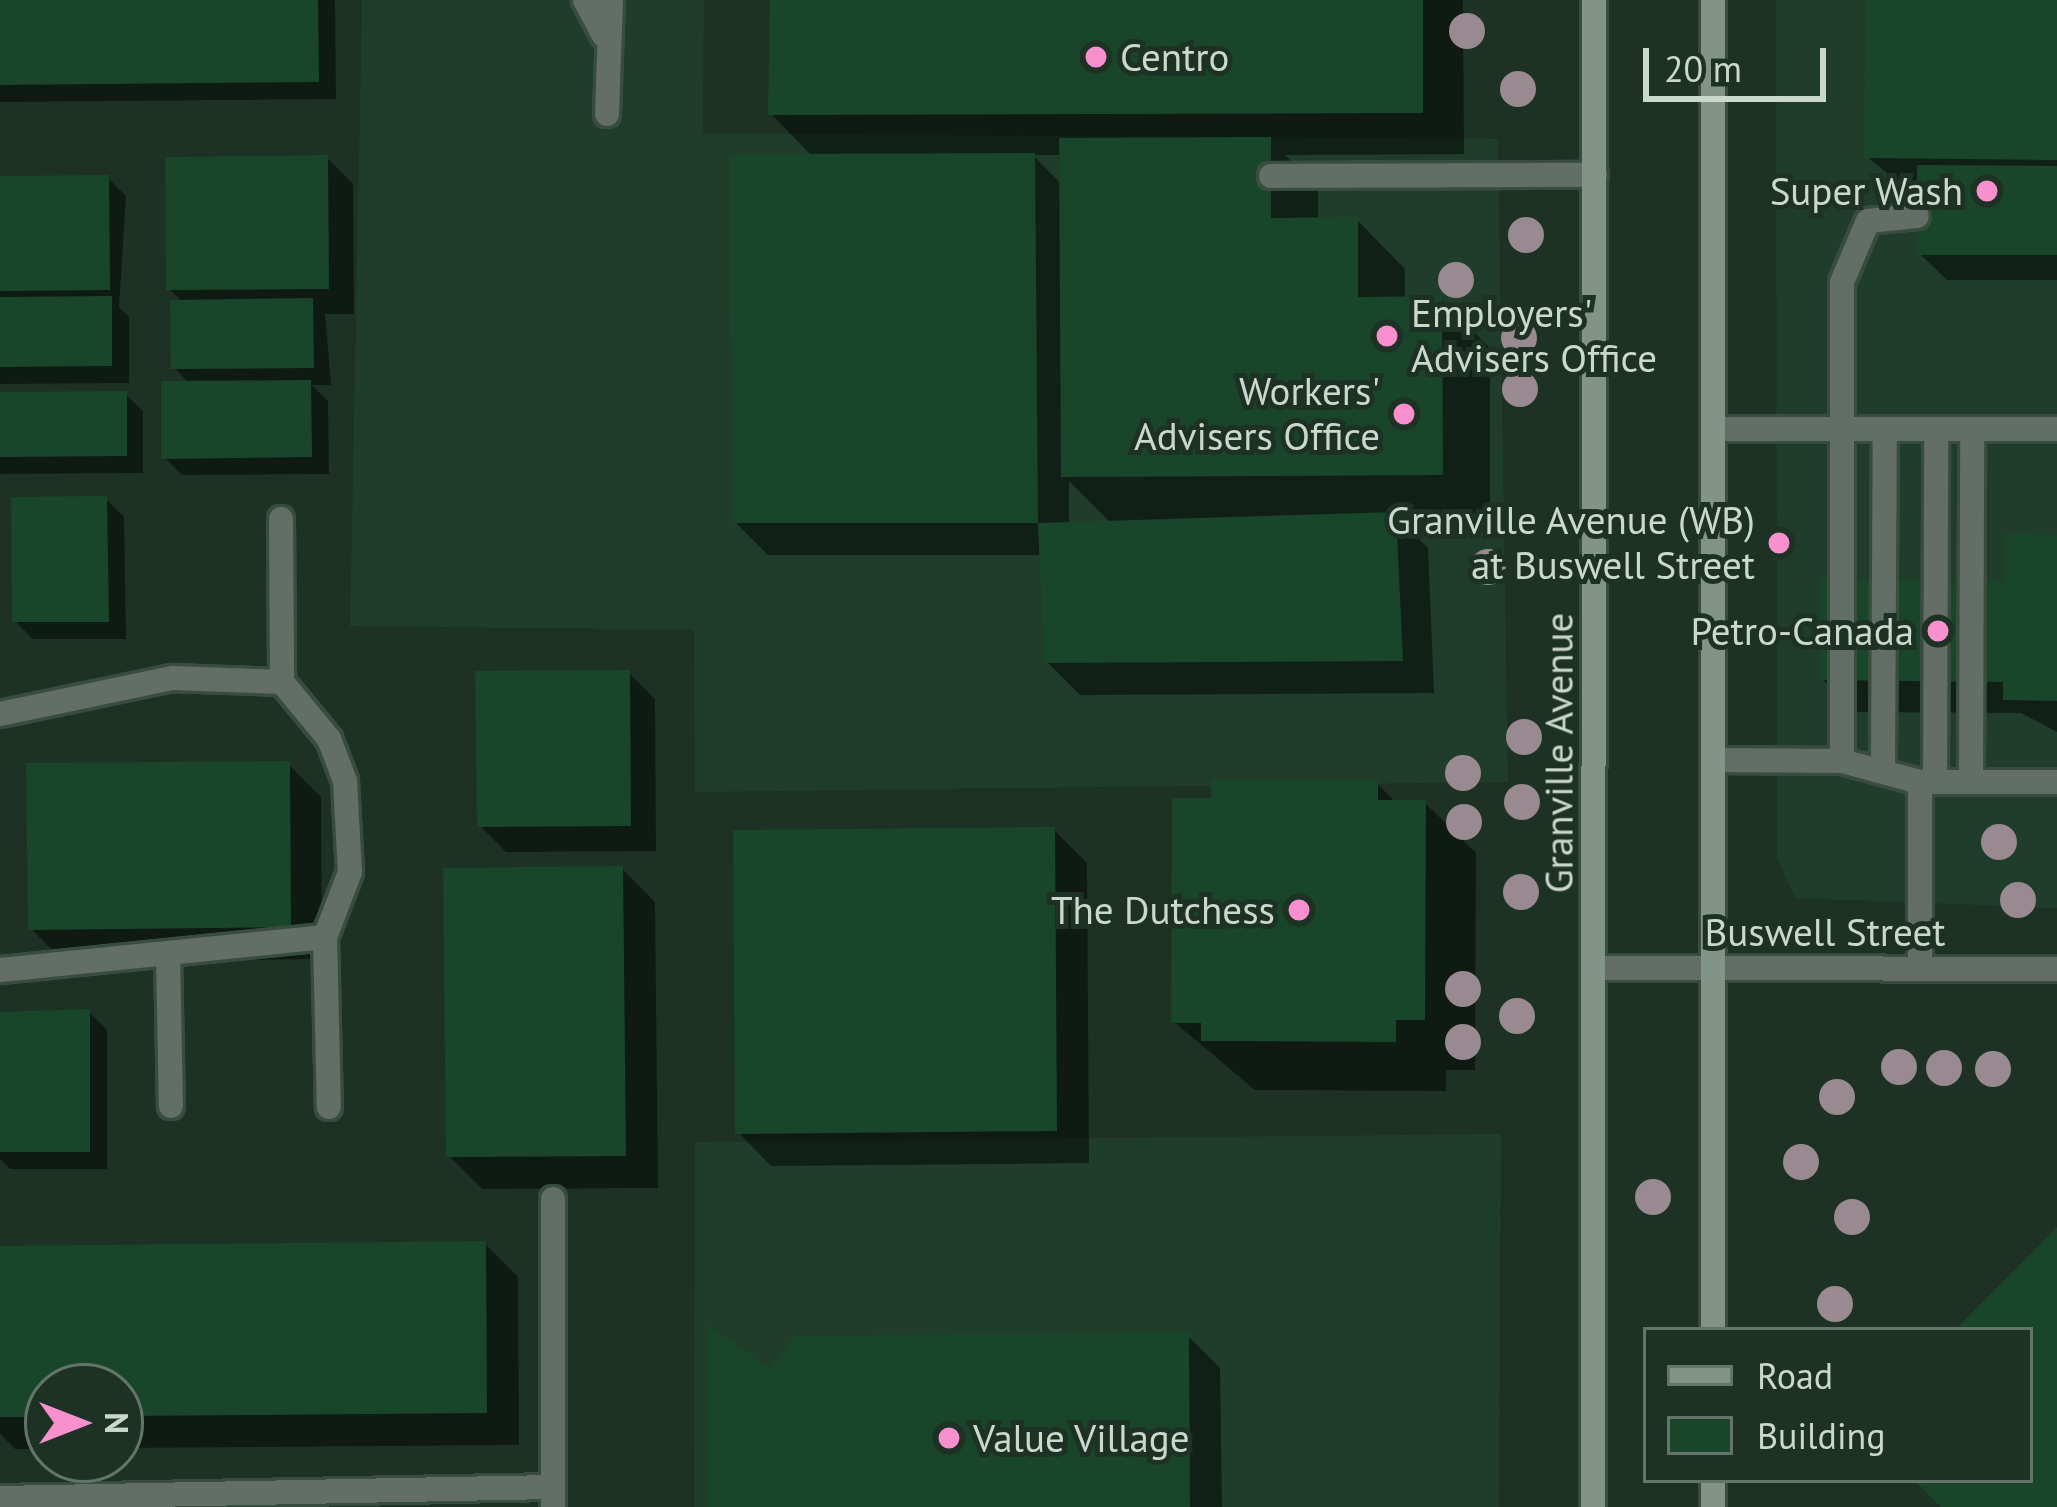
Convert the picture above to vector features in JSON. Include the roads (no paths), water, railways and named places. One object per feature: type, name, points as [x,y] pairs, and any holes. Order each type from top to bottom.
[{"type":"main road","name":"Granville Avenue","points":[[1593,1507],[1594,0]]},
{"type":"main road","points":[[1713,0],[1713,1327]]},
{"type":"street","points":[[585,0],[604,35]]},
{"type":"street","points":[[607,114],[604,35],[611,0]]},
{"type":"street","points":[[1271,176],[1595,175]]},
{"type":"street","points":[[1842,761],[1843,430],[1851,245],[1868,221],[1917,216]]},
{"type":"street","points":[[1715,429],[2057,429]]},
{"type":"street","points":[[1882,770],[1885,429]]},
{"type":"street","points":[[1920,967],[1936,429]]},
{"type":"street","points":[[1971,782],[1972,429]]},
{"type":"street","points":[[280,519],[281,682],[329,739],[345,781],[350,872],[325,937],[329,1107]]},
{"type":"street","points":[[0,714],[173,678],[281,682]]},
{"type":"street","points":[[1714,760],[1842,761],[1928,782],[2057,782]]},
{"type":"street","points":[[0,970],[325,937]]},
{"type":"street","points":[[168,952],[172,1106]]},
{"type":"street","name":"Buswell Street","points":[[1593,968],[2057,969]]},
{"type":"street","points":[[0,1498],[553,1497],[553,1198]]},
{"type":"place","name":"Centro","points":[[1096,57]]},
{"type":"place","name":"Super Wash","points":[[1987,191]]},
{"type":"place","name":"Employers' Advisers Office","points":[[1387,336]]},
{"type":"place","name":"Workers' Advisers Office","points":[[1404,414]]},
{"type":"place","name":"Granville Avenue (WB) at Buswell Street","points":[[1779,543]]},
{"type":"place","name":"Petro-Canada","points":[[1938,631]]},
{"type":"place","name":"The Dutchess","points":[[1299,910]]},
{"type":"place","name":"Value Village","points":[[949,1438]]}]
